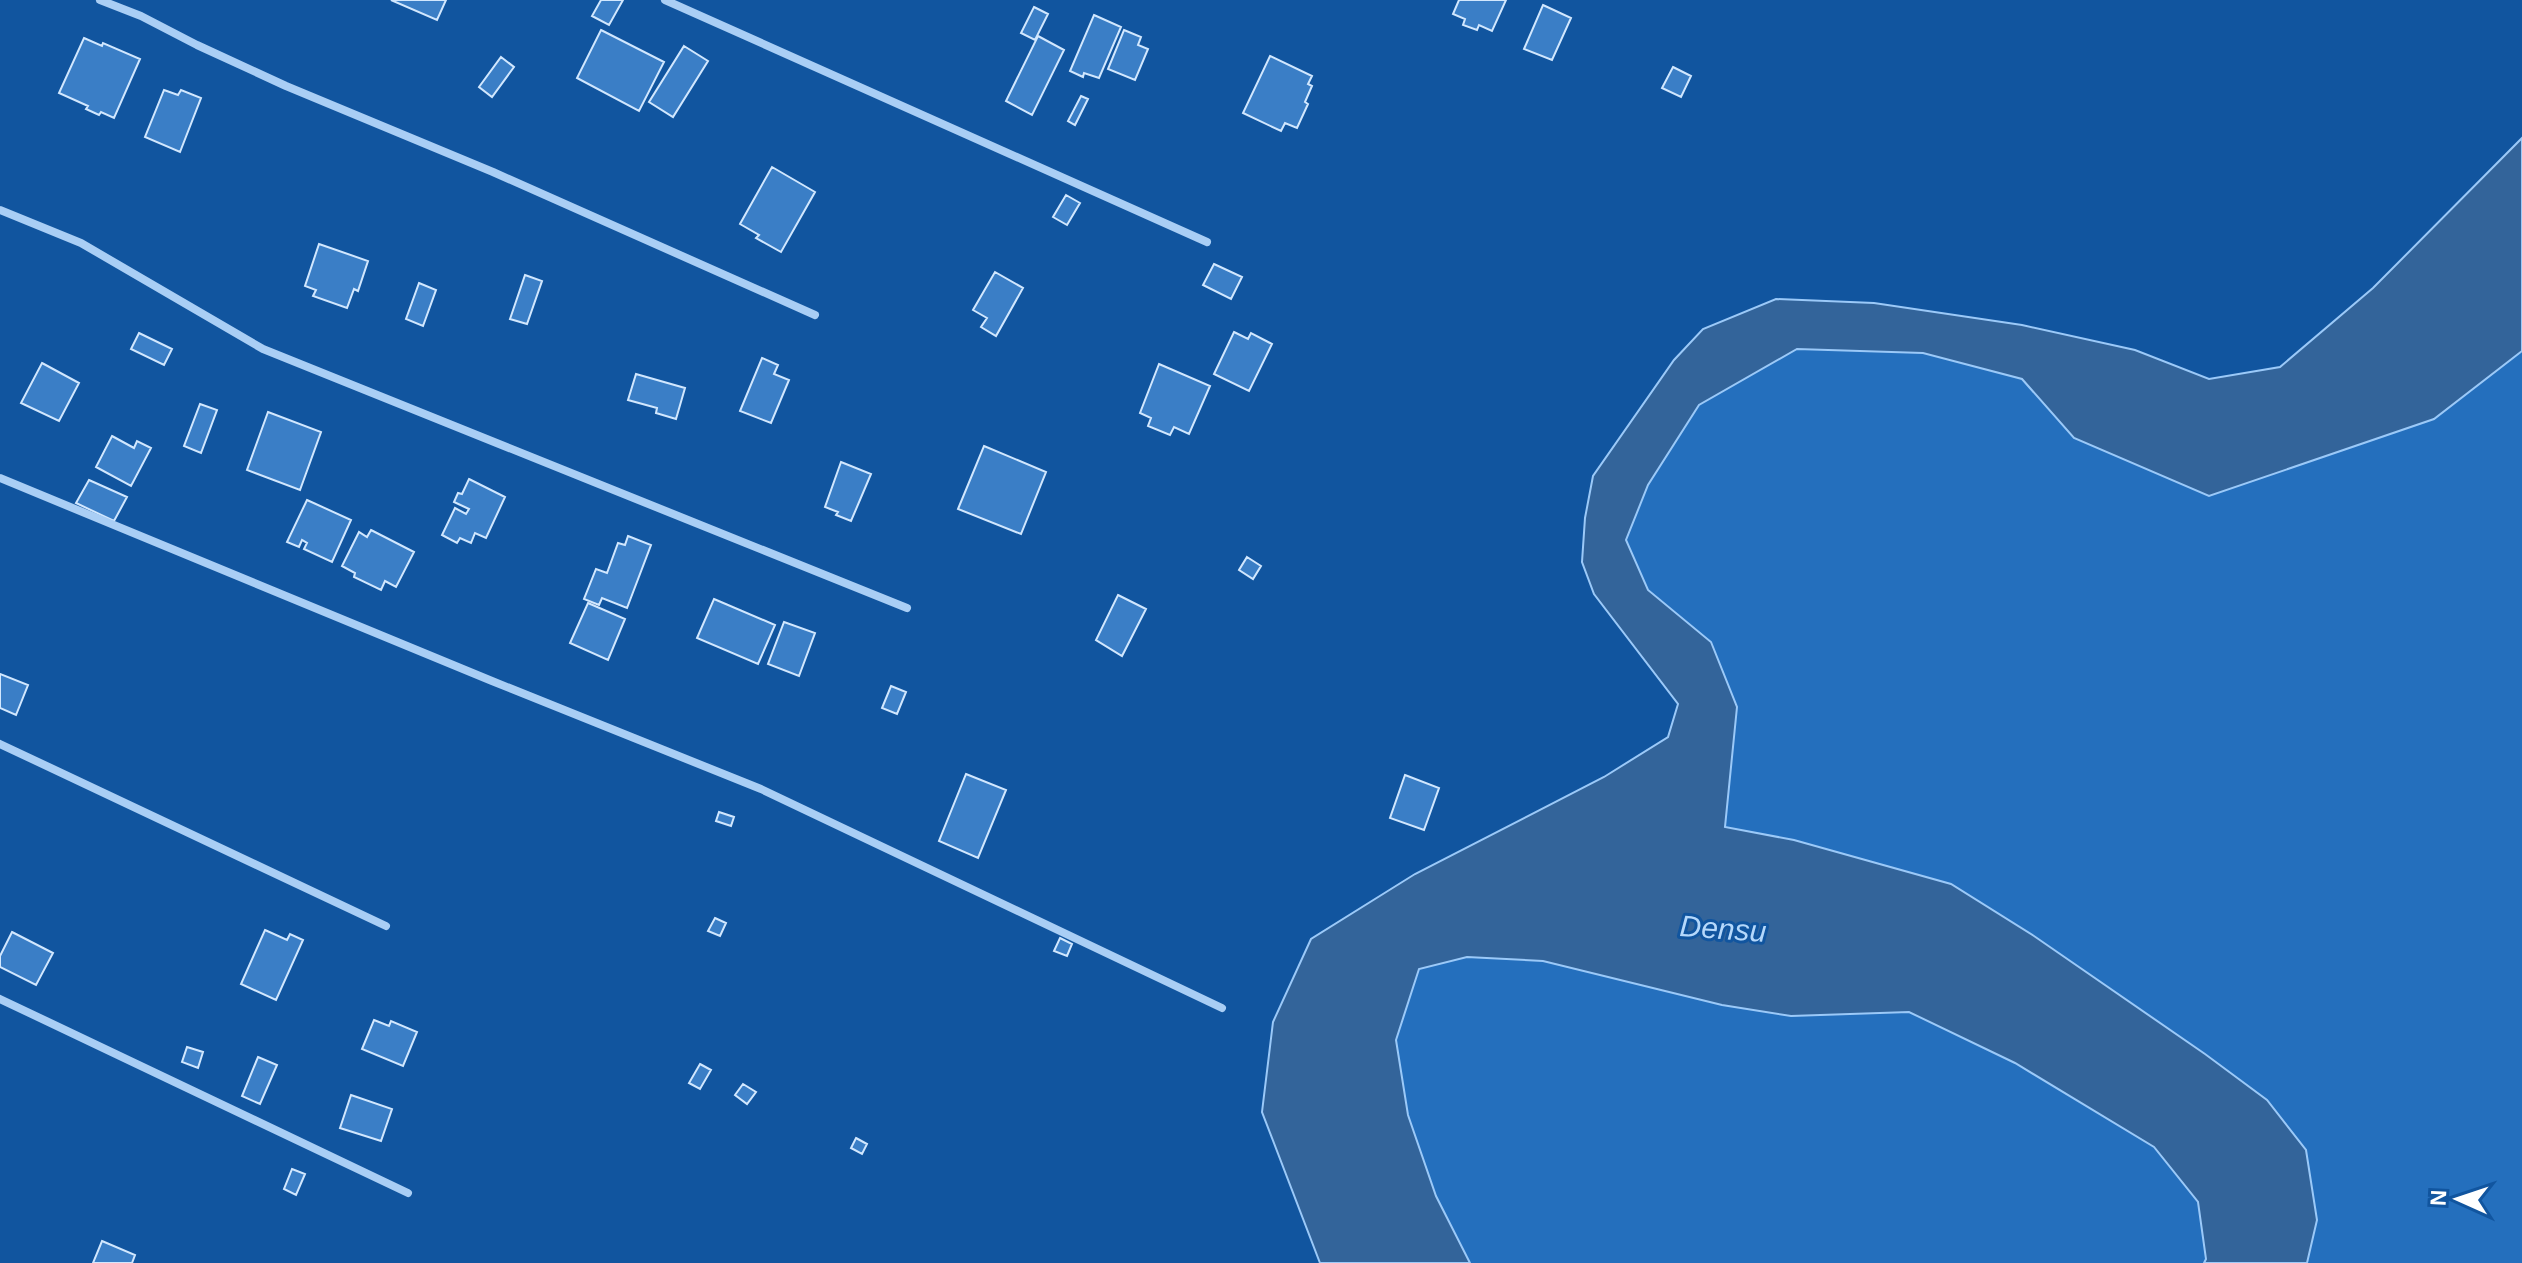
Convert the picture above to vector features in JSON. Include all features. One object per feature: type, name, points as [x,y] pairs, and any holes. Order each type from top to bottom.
[{"type":"street","points":[[100,0],[141,16],[286,86],[493,172],[815,315]]},
{"type":"street","points":[[665,0],[1207,242]]},
{"type":"street","points":[[0,210],[81,243],[263,349],[907,608]]},
{"type":"street","points":[[0,478],[761,789],[1222,1008]]},
{"type":"street","points":[[0,744],[386,926]]},
{"type":"street","points":[[0,999],[408,1193]]},
{"type":"shaded area","points":[[1797,349],[1923,353],[2022,379],[2074,438],[2434,419],[2522,351],[2522,1263],[2307,1263],[2317,1220],[1951,884],[1794,840],[1725,827],[1737,707],[1711,642],[1648,590],[1626,540],[1648,485],[1699,405]]},
{"type":"shaded area","points":[[1467,957],[1543,961],[1722,1005],[1791,1016],[1909,1012],[2015,1063],[2154,1147],[2198,1203],[2206,1259],[2204,1263],[1470,1263],[1436,1196],[1408,1116],[1396,1040],[1419,969]]},
{"type":"water","name":"Densu","points":[[2522,138],[2522,351],[2434,419],[2209,496],[2074,438],[2022,379],[1923,353],[1797,349],[1699,405],[1648,485],[1626,540],[1648,590],[1711,642],[1737,707],[1725,827],[1794,840],[1951,884],[2034,936],[2267,1100],[2306,1150],[2317,1220],[2307,1263],[2204,1263],[2198,1202],[2154,1147],[2015,1063],[1909,1012],[1791,1016],[1722,1005],[1543,961],[1467,957],[1419,969],[1396,1040],[1408,1115],[1436,1196],[1470,1263],[1320,1263],[1262,1112],[1273,1022],[1311,939],[1415,874],[1604,777],[1668,737],[1678,704],[1594,594],[1582,562],[1585,518],[1593,476],[1674,360],[1703,329],[1776,299],[1874,303],[2022,325],[2135,350],[2209,379],[2280,367],[2373,288]]},
{"type":"building","points":[[391,0],[446,0],[437,20]]},
{"type":"building","points":[[601,0],[623,0],[609,25],[592,16]]},
{"type":"building","points":[[1459,0],[1506,0],[1492,31],[1479,25],[1477,30],[1463,25],[1465,19],[1453,14]]},
{"type":"building","points":[[1543,5],[1571,18],[1552,60],[1524,49]]},
{"type":"building","points":[[1034,7],[1048,14],[1035,40],[1021,33]]},
{"type":"building","points":[[1094,15],[1121,27],[1099,78],[1084,73],[1083,77],[1070,71]]},
{"type":"building","points":[[601,30],[664,62],[639,111],[577,78]]},
{"type":"building","points":[[1124,30],[1141,37],[1138,45],[1148,49],[1135,80],[1108,69]]},
{"type":"building","points":[[1038,36],[1064,50],[1032,115],[1006,101]]},
{"type":"building","points":[[84,38],[140,59],[114,118],[101,112],[99,115],[86,109],[88,106],[59,93]]},
{"type":"building","points":[[684,46],[708,61],[673,117],[649,102]]},
{"type":"building","points":[[1270,56],[1312,76],[1308,84],[1312,86],[1305,102],[1308,104],[1297,128],[1285,123],[1281,131],[1243,113]]},
{"type":"building","points":[[501,57],[514,67],[492,97],[479,87]]},
{"type":"building","points":[[1673,67],[1691,76],[1681,97],[1662,88]]},
{"type":"building","points":[[164,90],[178,95],[181,90],[201,98],[180,152],[145,137]]},
{"type":"building","points":[[1081,96],[1088,99],[1075,125],[1068,121]]},
{"type":"building","points":[[772,167],[815,192],[781,252],[756,238],[759,235],[740,224]]},
{"type":"building","points":[[1066,195],[1080,203],[1067,225],[1053,217]]},
{"type":"building","points":[[319,244],[368,261],[358,291],[354,289],[347,308],[313,296],[316,290],[305,286]]},
{"type":"building","points":[[1214,264],[1242,277],[1231,299],[1203,285]]},
{"type":"building","points":[[995,272],[1023,288],[996,336],[981,327],[987,318],[973,310]]},
{"type":"building","points":[[525,275],[542,281],[527,324],[510,319]]},
{"type":"building","points":[[419,283],[436,290],[423,326],[406,319]]},
{"type":"building","points":[[1234,332],[1248,339],[1251,333],[1272,344],[1249,391],[1214,374]]},
{"type":"building","points":[[139,333],[172,349],[164,365],[131,349]]},
{"type":"building","points":[[762,358],[778,365],[774,374],[789,380],[771,423],[740,411]]},
{"type":"building","points":[[42,363],[79,383],[59,421],[21,403]]},
{"type":"building","points":[[1159,364],[1210,386],[1189,434],[1174,427],[1170,435],[1148,426],[1151,418],[1140,413]]},
{"type":"building","points":[[636,374],[685,388],[676,419],[656,413],[657,408],[628,400]]},
{"type":"building","points":[[200,404],[217,410],[201,453],[184,446]]},
{"type":"building","points":[[268,412],[321,432],[300,490],[247,470]]},
{"type":"building","points":[[112,436],[134,448],[137,441],[151,448],[131,486],[96,467]]},
{"type":"building","points":[[984,446],[1046,472],[1021,534],[958,509]]},
{"type":"building","points":[[841,462],[871,474],[851,521],[825,507]]},
{"type":"building","points":[[469,479],[505,497],[486,538],[475,533],[471,543],[460,538],[457,543],[442,535],[455,508],[466,514],[469,509],[454,502]]},
{"type":"building","points":[[89,480],[127,497],[114,521],[76,503]]},
{"type":"building","points":[[307,500],[351,520],[332,562],[304,549],[307,543],[302,540],[299,547],[287,542]]},
{"type":"building","points":[[371,530],[414,552],[396,587],[385,581],[381,590],[354,577],[355,573],[342,566],[359,532],[367,537]]},
{"type":"building","points":[[628,536],[651,545],[627,608],[602,598],[599,605],[584,599],[596,569],[607,573],[618,543],[625,545]]},
{"type":"building","points":[[1247,557],[1261,566],[1253,579],[1239,570]]},
{"type":"building","points":[[1118,595],[1146,609],[1122,656],[1096,640]]},
{"type":"building","points":[[714,599],[775,625],[758,664],[697,638]]},
{"type":"building","points":[[588,603],[625,619],[608,660],[570,643]]},
{"type":"building","points":[[784,622],[815,633],[799,676],[768,664]]},
{"type":"building","points":[[0,674],[28,685],[16,715],[0,708]]},
{"type":"building","points":[[891,686],[906,692],[897,714],[882,708]]},
{"type":"building","points":[[966,774],[1006,790],[978,858],[939,841]]},
{"type":"building","points":[[1405,775],[1439,788],[1424,830],[1390,818]]},
{"type":"building","points":[[719,812],[734,817],[731,826],[716,821]]},
{"type":"building","points":[[715,918],[726,923],[720,936],[708,931]]},
{"type":"building","points":[[265,930],[287,940],[290,934],[303,940],[276,1000],[241,984]]},
{"type":"building","points":[[12,932],[53,953],[36,985],[0,967],[0,956]]},
{"type":"building","points":[[1060,938],[1072,944],[1067,956],[1054,951]]},
{"type":"building","points":[[374,1020],[389,1026],[391,1021],[417,1032],[403,1066],[362,1049]]},
{"type":"building","points":[[187,1047],[203,1052],[198,1068],[182,1062]]},
{"type":"building","points":[[258,1057],[277,1065],[260,1104],[242,1096]]},
{"type":"building","points":[[700,1064],[711,1070],[700,1089],[689,1083]]},
{"type":"building","points":[[743,1084],[756,1092],[747,1104],[735,1095]]},
{"type":"building","points":[[351,1095],[392,1109],[381,1141],[340,1128]]},
{"type":"building","points":[[856,1138],[867,1144],[862,1154],[851,1148]]},
{"type":"building","points":[[292,1169],[305,1174],[296,1195],[284,1189]]},
{"type":"building","points":[[102,1241],[135,1255],[132,1263],[93,1263]]}]
